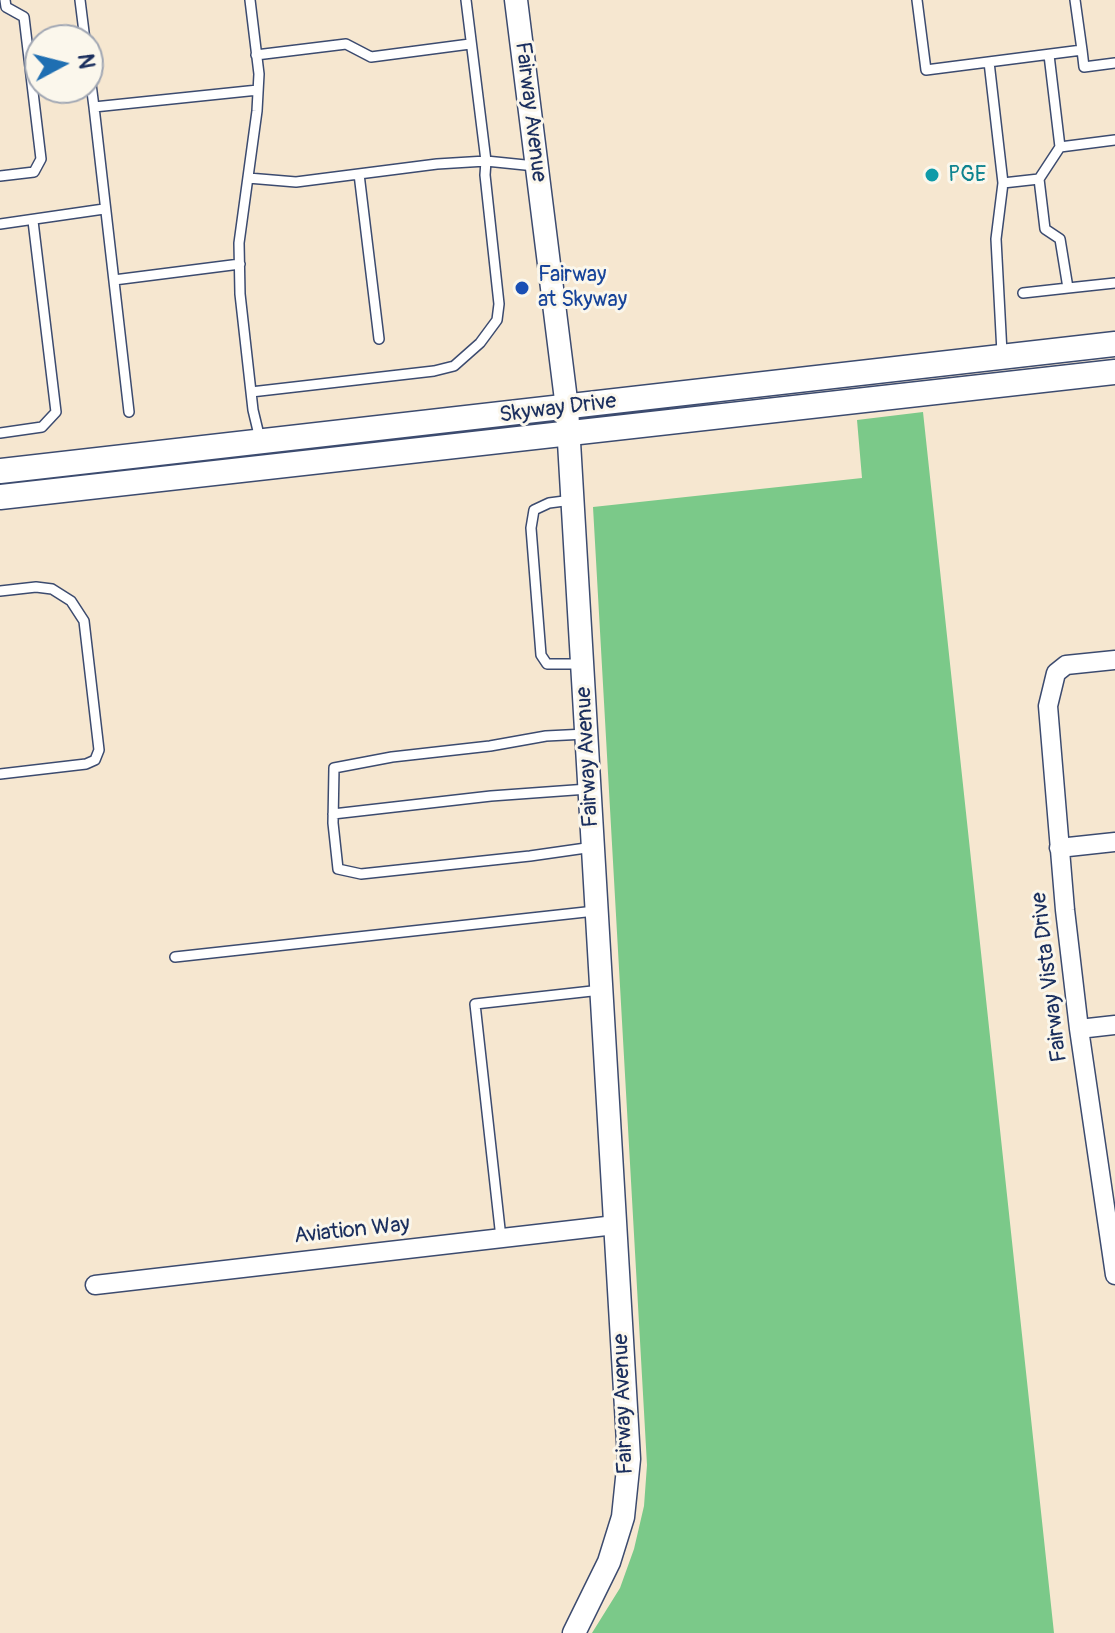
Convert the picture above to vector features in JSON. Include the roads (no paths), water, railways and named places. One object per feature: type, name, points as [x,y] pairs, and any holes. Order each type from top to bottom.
[{"type":"main road","name":"Skyway Drive","points":[[0,471],[1115,344]]},
{"type":"main road","name":"Skyway Drive","points":[[0,497],[1115,372]]},
{"type":"street","name":"Fairway Avenue","points":[[516,0],[567,408],[629,1459],[623,1517],[609,1562],[574,1633]]},
{"type":"street","name":"Fairway Vista Drive","points":[[1115,660],[1066,665],[1056,673],[1048,706],[1059,848],[1079,1029],[1110,1208],[1115,1275]]},
{"type":"street","points":[[1059,848],[1115,842]]},
{"type":"street","points":[[1079,1029],[1115,1025]]},
{"type":"street","name":"Aviation Way","points":[[95,1285],[615,1225]]},
{"type":"lane","points":[[0,176],[34,172],[41,159],[24,17],[6,7],[5,0]]},
{"type":"lane","points":[[80,0],[83,24]]},
{"type":"lane","points":[[250,0],[258,90],[239,243],[240,294],[260,442]]},
{"type":"lane","points":[[251,392],[434,371],[454,366],[480,343],[497,320],[499,304],[486,161],[466,0]]},
{"type":"lane","points":[[917,0],[926,70],[1082,50]]},
{"type":"lane","points":[[1075,0],[1084,67],[1115,63]]},
{"type":"lane","points":[[256,55],[346,44],[371,57],[470,44]]},
{"type":"lane","points":[[1049,55],[1060,147],[1039,179],[1045,229],[1060,239],[1068,288]]},
{"type":"lane","points":[[989,62],[1003,183],[996,239],[1003,356]]},
{"type":"lane","points":[[94,107],[258,90]]},
{"type":"lane","points":[[94,104],[129,412]]},
{"type":"lane","points":[[1060,147],[1115,140]]},
{"type":"lane","points":[[248,178],[296,182],[486,161],[537,167]]},
{"type":"lane","points":[[359,174],[379,339]]},
{"type":"lane","points":[[1003,183],[1039,179]]},
{"type":"lane","points":[[0,224],[104,209]]},
{"type":"lane","points":[[0,433],[42,427],[56,412],[33,221]]},
{"type":"lane","points":[[114,280],[240,264]]},
{"type":"lane","points":[[1023,293],[1115,283]]},
{"type":"lane","points":[[572,500],[549,503],[534,510],[532,543],[541,655],[547,664],[582,664]]},
{"type":"lane","points":[[0,591],[36,587],[52,589],[71,601],[78,611],[84,621],[99,750],[95,760],[86,764],[0,774]]},
{"type":"lane","points":[[586,734],[546,736],[334,768],[333,814],[338,869],[361,874],[593,847]]},
{"type":"lane","points":[[333,814],[491,796],[589,789]]},
{"type":"lane","points":[[175,957],[597,911]]},
{"type":"lane","points":[[501,1238],[475,1004],[601,990]]},
{"type":"place","name":"PGE","points":[[932,175]]},
{"type":"place","name":"Fairway at Skyway","points":[[522,288]]}]
